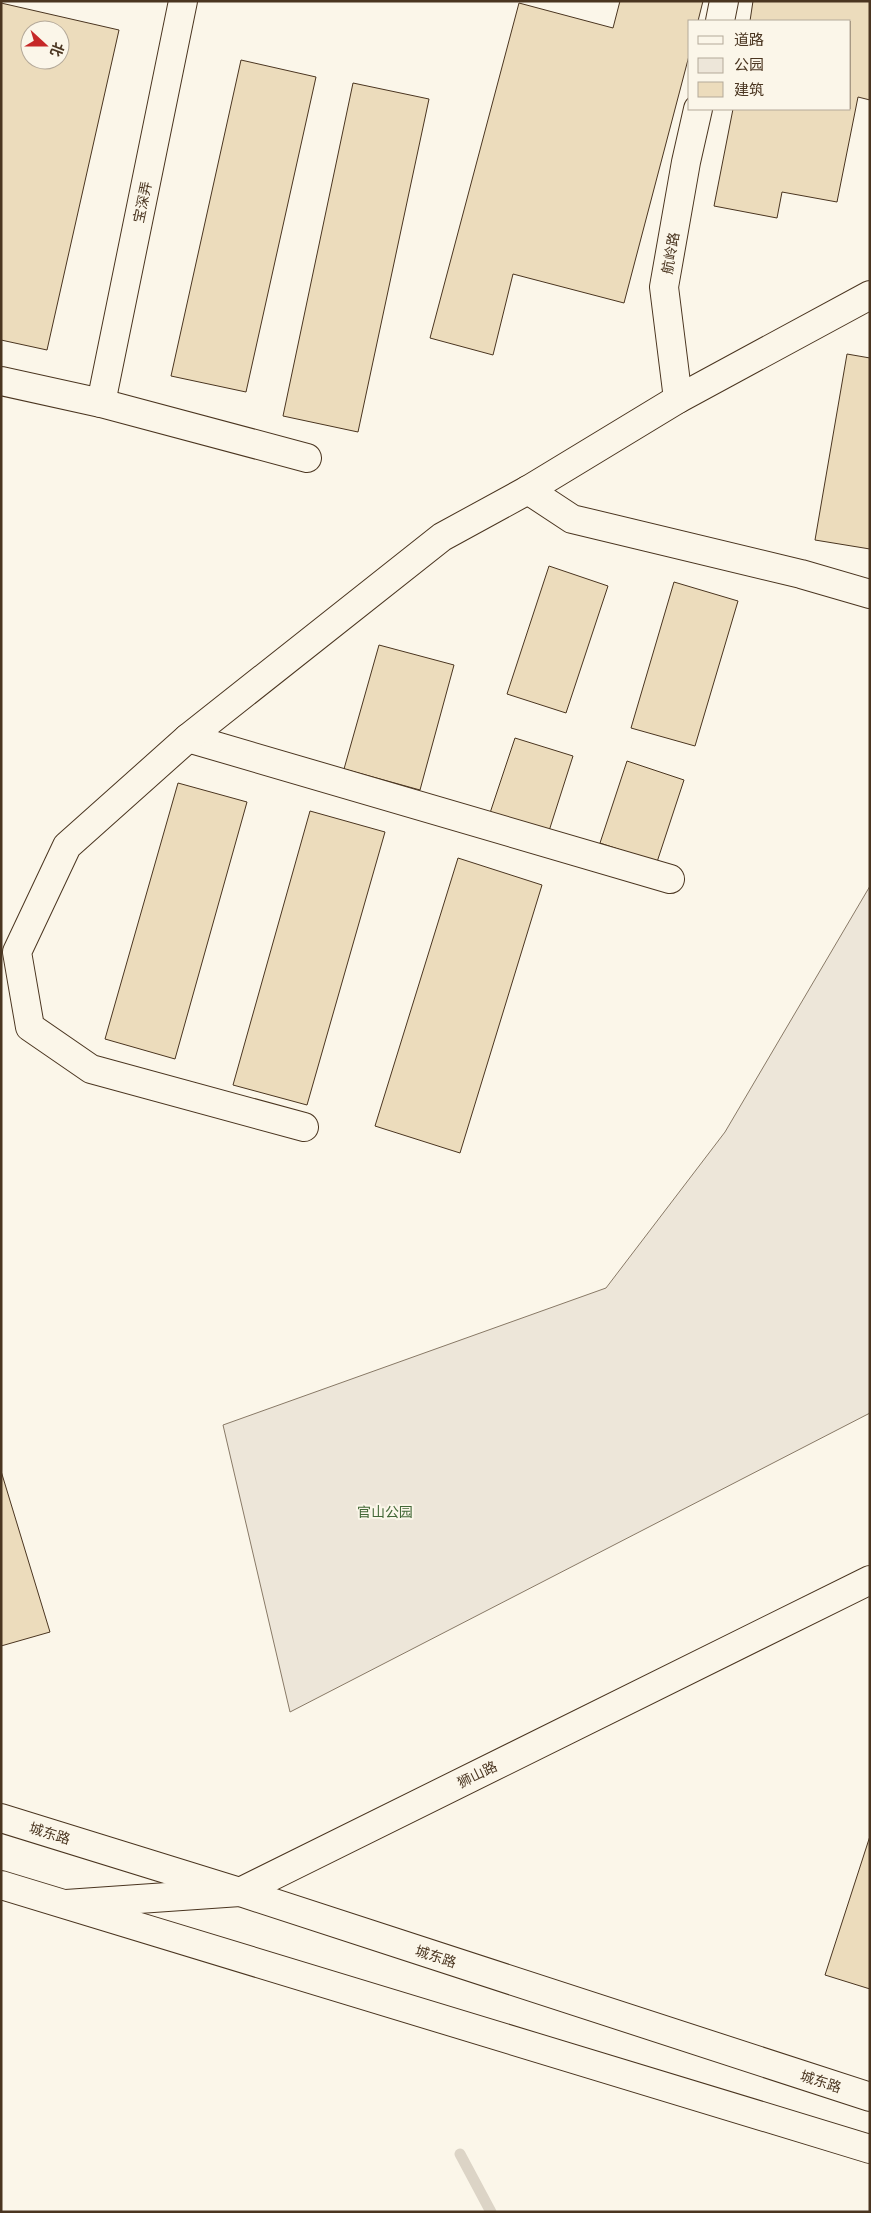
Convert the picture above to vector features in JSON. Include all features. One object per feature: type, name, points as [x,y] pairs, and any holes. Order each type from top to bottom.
[{"type":"street","name":"宝深弄","points":[[101,403],[183,1]]},
{"type":"street","points":[[720,20],[724,1]]},
{"type":"street","name":"航岭路","points":[[678,399],[664,288],[686,162],[698,110]]},
{"type":"street","points":[[304,1127],[91,1069],[30,1027],[17,952],[67,846],[188,738],[442,537],[528,490],[678,399],[870,295]]},
{"type":"street","points":[[1,381],[101,403],[306,458]]},
{"type":"street","points":[[528,490],[572,519],[802,574],[870,594]]},
{"type":"street","points":[[188,738],[670,879]]},
{"type":"street","name":"狮山路","points":[[66,1904],[240,1892],[870,1580]]},
{"type":"street","name":"城东路","points":[[1,1818],[240,1892],[870,2097]]},
{"type":"street","points":[[1,1885],[870,2149]]},
{"type":"green space","name":"官山公园","points":[[870,886],[870,1413],[290,1712],[223,1425],[606,1288],[725,1132]]},
{"type":"building","points":[[620,1],[703,1],[698,20],[688,20],[688,60],[624,303],[513,274],[493,355],[430,338],[519,3],[613,28]]},
{"type":"building","points":[[753,1],[870,1],[870,100],[858,97],[837,202],[782,192],[777,218],[714,206],[733,110],[851,110],[851,20],[750,20]]},
{"type":"building","points":[[1,3],[119,30],[47,350],[1,340]]},
{"type":"building","points":[[241,60],[316,77],[246,392],[171,376]]},
{"type":"building","points":[[353,83],[429,99],[358,432],[283,416]]},
{"type":"building","points":[[847,354],[870,358],[870,549],[815,540]]},
{"type":"building","points":[[549,566],[608,586],[566,713],[507,694]]},
{"type":"building","points":[[674,582],[738,601],[695,746],[631,728]]},
{"type":"building","points":[[379,645],[454,665],[420,790],[344,769]]},
{"type":"building","points":[[515,738],[573,756],[549,831],[490,813]]},
{"type":"building","points":[[627,761],[684,780],[657,862],[600,843]]},
{"type":"building","points":[[178,783],[247,802],[175,1059],[105,1039]]},
{"type":"building","points":[[310,811],[385,832],[307,1105],[233,1085]]},
{"type":"building","points":[[458,858],[542,885],[460,1153],[375,1126]]},
{"type":"building","points":[[1,1471],[50,1632],[1,1646]]},
{"type":"building","points":[[870,1836],[870,1989],[825,1975]]},
{"type":"waterway","points":[[460,2154],[491,2212]]}]
